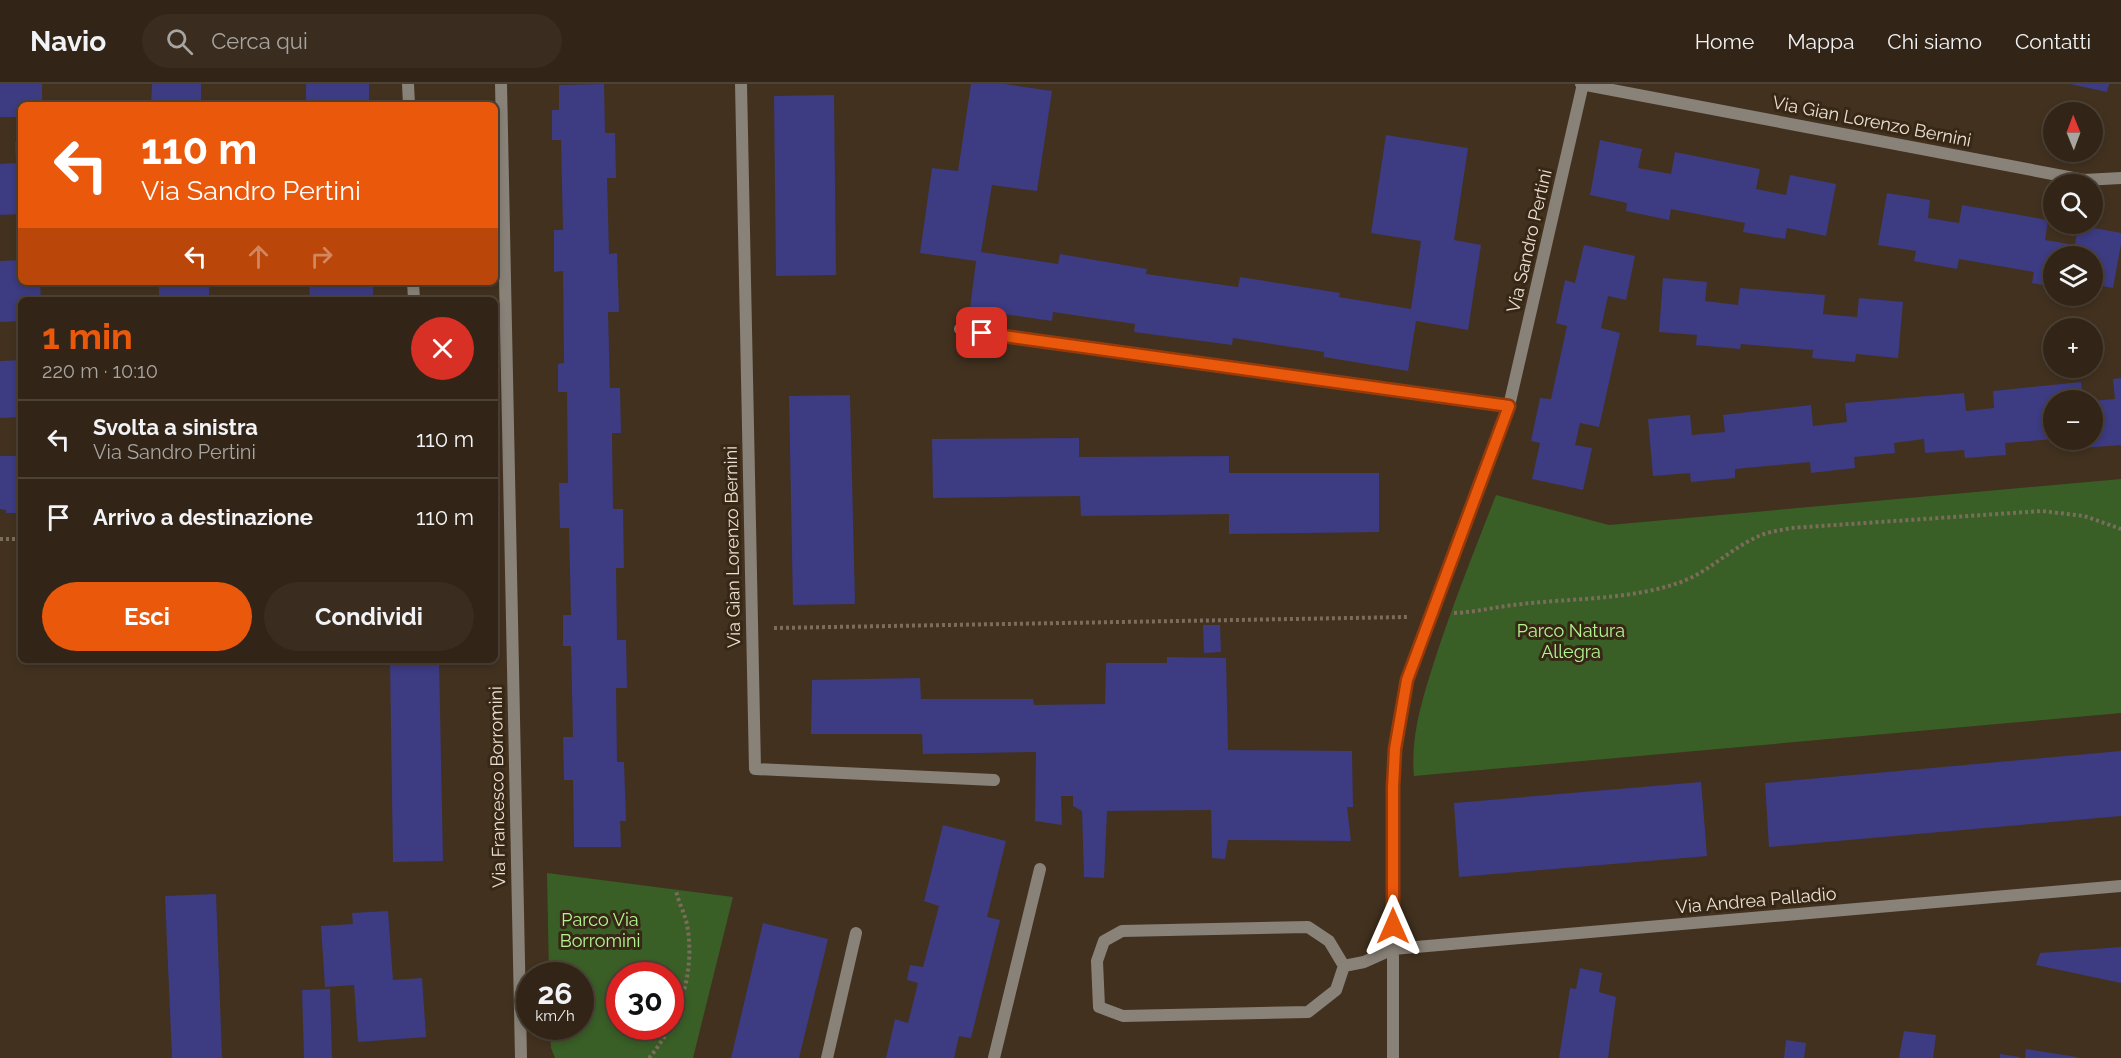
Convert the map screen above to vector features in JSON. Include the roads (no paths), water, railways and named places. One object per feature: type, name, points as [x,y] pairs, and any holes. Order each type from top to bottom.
[{"type":"street","points":[[408,84],[409,102]]},
{"type":"street","name":"Via Francesco Borromini","points":[[501,84],[499,210],[501,374],[521,1058]]},
{"type":"street","name":"Via Gian Lorenzo Bernini","points":[[741,84],[755,769],[994,780]]},
{"type":"street","name":"Via Gian Lorenzo Bernini","points":[[1582,84],[2084,180],[2121,178]]},
{"type":"street","name":"Via Sandro Pertini","points":[[1393,1058],[1393,787],[1400,712],[1410,672],[1509,406],[1582,84]]},
{"type":"street","points":[[960,329],[1509,406]]},
{"type":"street","points":[[994,1058],[1040,869]]},
{"type":"street","name":"Via Andrea Palladio","points":[[1344,966],[1364,962],[1393,949],[2121,886]]},
{"type":"street","points":[[1308,927],[1329,940],[1344,966],[1336,990],[1308,1012],[1123,1016],[1099,1007],[1097,961],[1104,941],[1122,931],[1308,927]]},
{"type":"street","points":[[827,1058],[856,933]]},
{"type":"park label","name":"Parco Natura Allegra","points":[[1571,640]]},
{"type":"park label","name":"Parco Via Borromini","points":[[600,929]]}]
